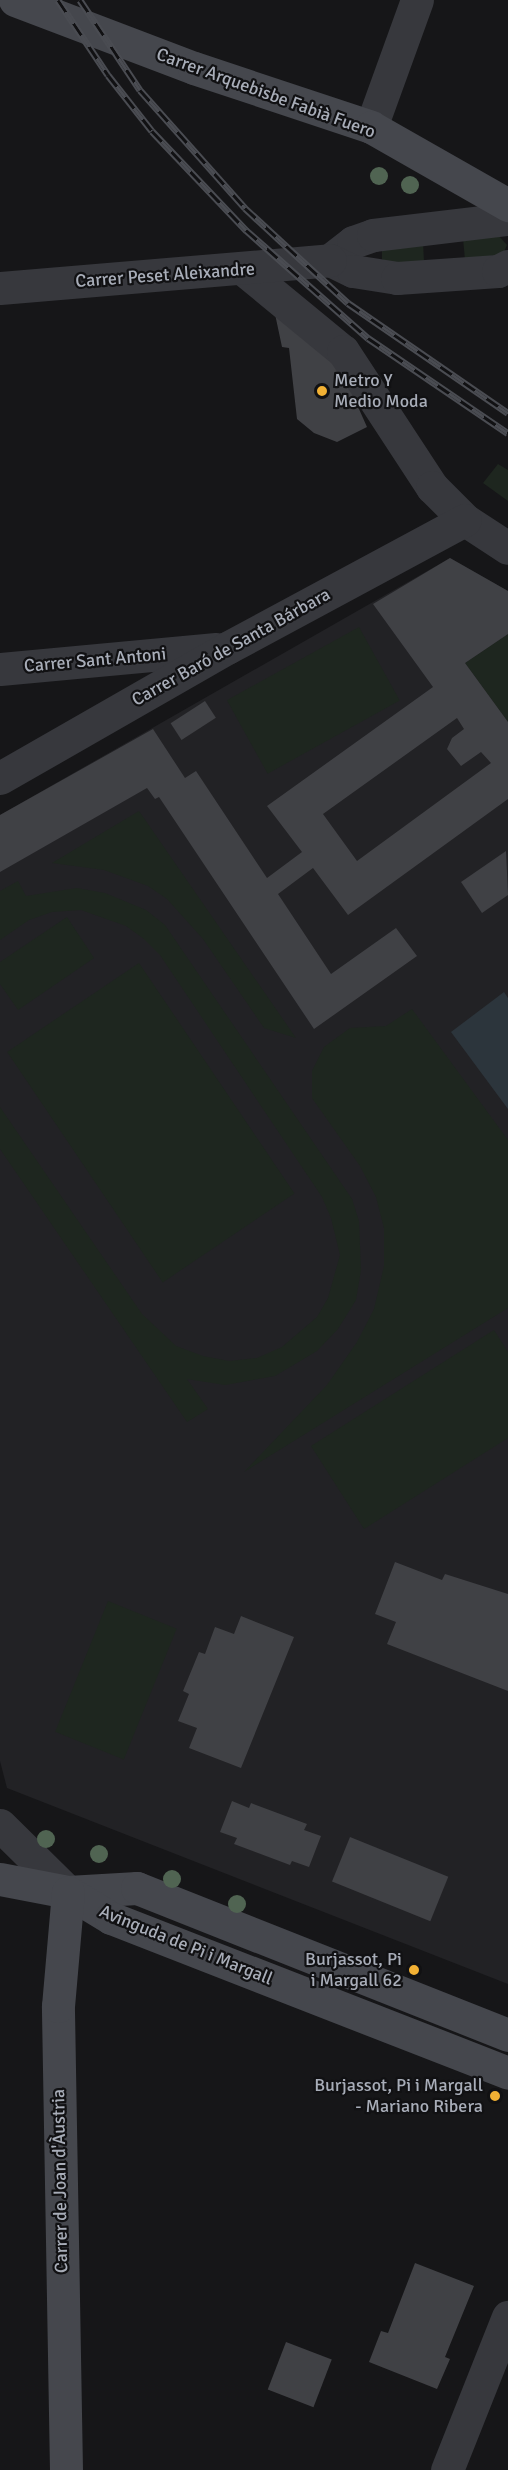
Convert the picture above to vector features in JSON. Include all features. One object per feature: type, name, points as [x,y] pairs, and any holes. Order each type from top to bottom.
[{"type":"street","name":"Carrer Arquebisbe Fabià Fuero","points":[[15,0],[194,68],[371,127],[508,204]]},
{"type":"street","points":[[371,127],[417,0]]},
{"type":"street","points":[[508,219],[373,235],[353,242],[330,260],[352,271],[398,278],[498,271],[508,266]]},
{"type":"street","name":"Carrer Peset Aleixandre","points":[[0,288],[330,260]]},
{"type":"street","points":[[243,269],[343,351],[432,487],[465,520],[508,548]]},
{"type":"street","name":"Carrer Baró de Santa Bárbara","points":[[0,778],[227,648],[465,520]]},
{"type":"street","name":"Carrer Sant Antoni","points":[[0,669],[227,648]]},
{"type":"street","points":[[0,1825],[68,1892]]},
{"type":"street","points":[[0,1879],[68,1892]]},
{"type":"street","name":"Avinguda de Pi i Margall","points":[[68,1892],[137,1888],[508,2036]]},
{"type":"street","name":"Avinguda de Pi i Margall","points":[[68,1892],[111,1918],[508,2073]]},
{"type":"street","name":"Carrer de Joan d'Àustria","points":[[66,2470],[58,2006],[68,1892]]},
{"type":"street","points":[[447,2470],[508,2317]]},
{"type":"shaded area","points":[[499,236],[507,245],[503,254],[465,260],[463,238]]},
{"type":"shaded area","points":[[423,241],[424,262],[390,265],[382,259],[382,249]]},
{"type":"shaded area","points":[[498,464],[508,470],[508,501],[483,483]]},
{"type":"shaded area","points":[[450,558],[508,591],[508,1984],[7,1788],[0,1761],[0,815]]},
{"type":"shaded area","points":[[359,627],[400,700],[268,774],[227,700]]},
{"type":"shaded area","points":[[508,634],[508,722],[465,663]]},
{"type":"shaded area","points":[[139,811],[296,1038],[264,1028],[203,939],[167,899],[148,886],[104,870],[52,863]]},
{"type":"shaded area","points":[[18,881],[26,896],[77,888],[105,893],[146,910],[165,925],[352,1199],[359,1221],[361,1270],[356,1300],[338,1329],[317,1351],[275,1376],[225,1385],[187,1379],[208,1409],[187,1422],[0,1149],[0,1107],[142,1314],[176,1346],[203,1356],[229,1361],[257,1358],[282,1347],[317,1317],[328,1298],[340,1255],[331,1218],[322,1197],[160,955],[126,926],[81,910],[52,912],[29,920],[0,940],[0,891]]},
{"type":"shaded area","points":[[67,917],[94,958],[18,1010],[0,984],[0,962]]},
{"type":"shaded area","points":[[139,963],[294,1193],[163,1282],[7,1052]]},
{"type":"shaded area","points":[[504,992],[508,998],[508,1109],[451,1032]]},
{"type":"shaded area","points":[[412,1009],[508,1140],[508,1308],[244,1472],[327,1385],[357,1342],[374,1309],[384,1266],[384,1228],[376,1197],[360,1166],[312,1098],[312,1071],[324,1047],[350,1028],[386,1026]]},
{"type":"shaded area","points":[[494,1330],[508,1352],[508,1438],[364,1529],[311,1446]]},
{"type":"shaded area","points":[[108,1601],[177,1629],[124,1759],[55,1732]]},
{"type":"building","name":"Metro Y Medio Moda","points":[[275,314],[339,364],[367,427],[337,442],[314,433],[297,419],[289,348],[282,347]]},
{"type":"building","points":[[450,558],[508,591],[508,634],[465,663],[508,722],[508,799],[348,915],[313,868],[278,894],[331,974],[396,928],[417,956],[314,1029],[159,797],[155,799],[147,788],[0,872],[0,815],[153,729],[185,778],[196,771],[267,878],[302,852],[267,806],[433,687],[373,604]],"holes":[[[457,718],[464,729],[452,738],[447,749],[461,766],[481,752],[491,763],[357,861],[323,814]]]},
{"type":"building","points":[[205,701],[216,718],[182,740],[171,723]]},
{"type":"building","points":[[506,851],[508,895],[482,913],[461,882]]},
{"type":"building","points":[[395,1562],[442,1580],[445,1574],[508,1594],[508,1691],[387,1644],[396,1622],[375,1614]]},
{"type":"building","points":[[241,1616],[294,1637],[241,1768],[189,1748],[197,1728],[178,1721],[189,1694],[183,1691],[199,1652],[205,1654],[215,1627],[234,1634]]},
{"type":"building","points":[[232,1801],[249,1808],[251,1803],[307,1824],[304,1830],[321,1836],[309,1867],[292,1861],[290,1865],[234,1844],[237,1838],[220,1832]]},
{"type":"building","points":[[350,1837],[448,1877],[430,1921],[332,1882]]},
{"type":"building","points":[[415,2263],[474,2286],[445,2357],[450,2359],[437,2389],[369,2362],[381,2331],[388,2333]]},
{"type":"building","points":[[286,2342],[332,2360],[313,2407],[268,2390]]},
{"type":"railway","points":[[58,0],[108,75],[152,131],[246,230],[368,338],[508,433]]},
{"type":"railway","points":[[80,0],[140,90],[245,208],[348,303],[508,413]]},
{"type":"place","name":"Metro Y Medio Moda","points":[[322,391]]},
{"type":"place","name":"Burjassot, Pi i Margall 62","points":[[414,1970]]},
{"type":"place","name":"Burjassot, Pi i Margall - Mariano Ribera","points":[[495,2096]]}]
